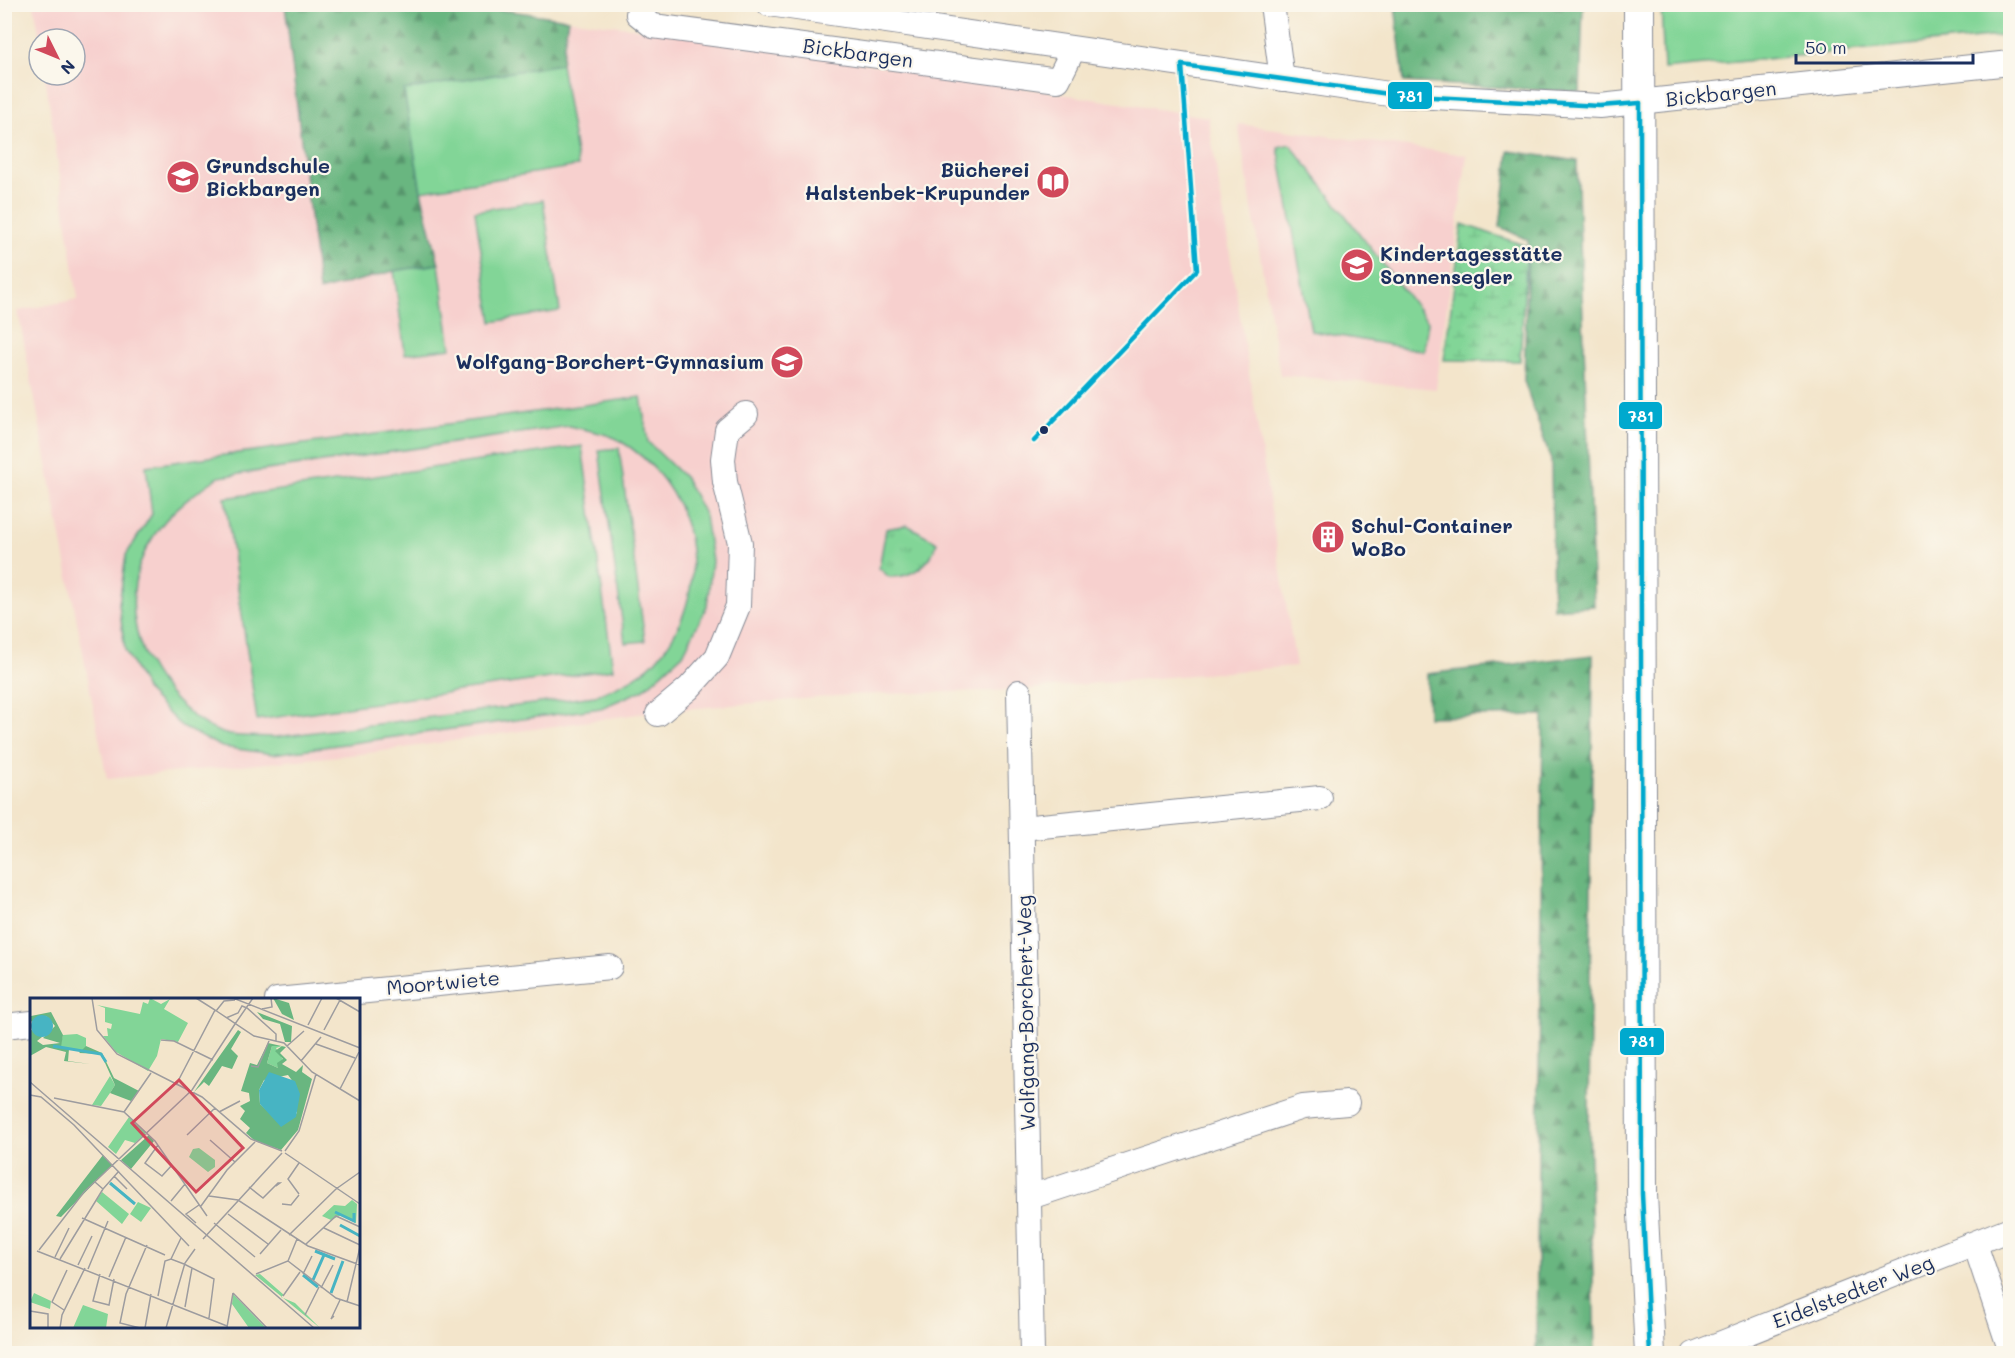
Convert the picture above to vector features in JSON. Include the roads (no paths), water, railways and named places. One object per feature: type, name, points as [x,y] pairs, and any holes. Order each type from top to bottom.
[{"type":"street","name":"Bickbargen","points":[[640,4],[638,14],[653,26],[1059,80],[1073,50]]},
{"type":"street","points":[[1272,4],[1282,79]]},
{"type":"street","points":[[1639,4],[1642,1194],[1650,1353]]},
{"type":"street","name":"Bickbargen","points":[[774,5],[1396,95],[1600,106],[2010,63]]},
{"type":"street","points":[[658,714],[689,688],[717,657],[738,606],[740,543],[725,482],[723,459],[727,430],[746,414]]},
{"type":"street","name":"Wolfgang-Borchert-Weg","points":[[1019,692],[1032,1353]]},
{"type":"street","points":[[1022,828],[1320,798]]},
{"type":"street","name":"Moortwiete","points":[[288,998],[610,968]]},
{"type":"street","points":[[4,1026],[30,1023]]},
{"type":"street","points":[[1030,1197],[1303,1107],[1347,1103]]},
{"type":"street","name":"Eidelstedter Weg","points":[[1694,1353],[2010,1229]]},
{"type":"street","points":[[1975,1244],[2010,1349]]},
{"type":"place","name":"Grundschule Bickbargen","points":[[183,177]]},
{"type":"place","name":"Bücherei Halstenbek-Krupunder","points":[[1053,182]]},
{"type":"place","name":"Kindertagesstätte Sonnensegler","points":[[1357,265]]},
{"type":"place","name":"Wolfgang-Borchert-Gymnasium","points":[[787,362]]},
{"type":"place","name":"Schul-Container WoBo","points":[[1328,537]]}]
